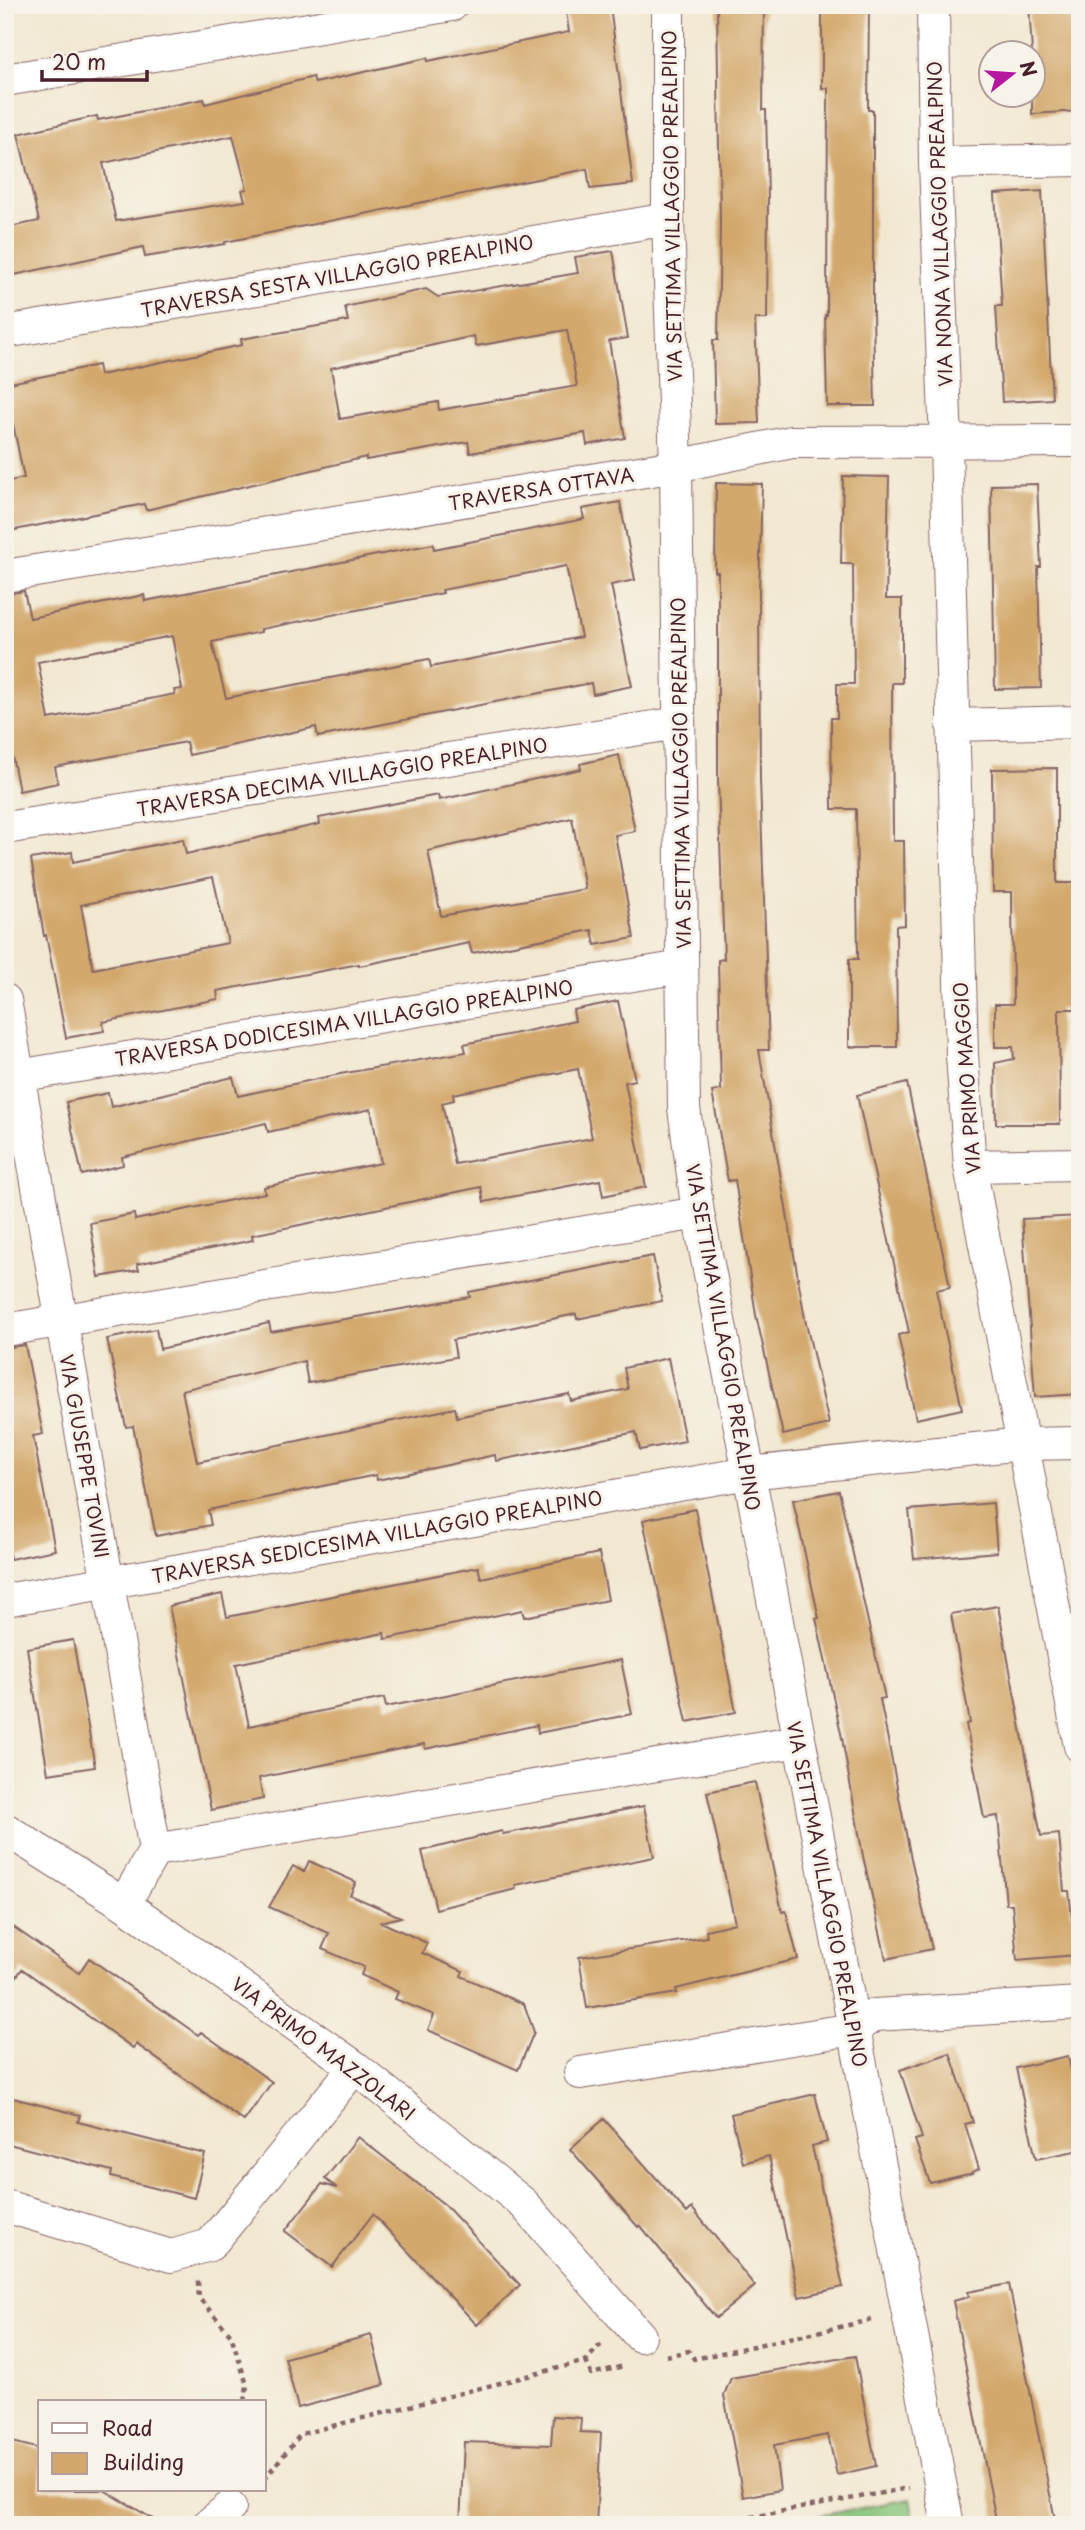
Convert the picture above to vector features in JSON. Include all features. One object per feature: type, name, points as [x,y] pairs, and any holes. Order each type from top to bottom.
[{"type":"street","points":[[5,80],[452,5]]},
{"type":"street","name":"VIA SETTIMA VILLAGGIO PREALPINO","points":[[668,5],[668,219],[676,466],[684,1108],[698,1213],[948,2525]]},
{"type":"street","name":"VIA NONA VILLAGGIO PREALPINO","points":[[933,5],[934,163],[946,443]]},
{"type":"street","points":[[934,163],[1080,160]]},
{"type":"street","name":"TRAVERSA SESTA VILLAGGIO PREALPINO","points":[[5,332],[668,219]]},
{"type":"street","name":"TRAVERSA OTTAVA","points":[[5,576],[676,466],[792,442],[1080,440]]},
{"type":"street","name":"VIA PRIMO MAGGIO","points":[[946,443],[962,1055],[970,1166],[1022,1444],[1076,1710],[1080,1746]]},
{"type":"street","points":[[952,725],[1080,722]]},
{"type":"street","name":"TRAVERSA DECIMA VILLAGGIO PREALPINO","points":[[5,828],[680,723]]},
{"type":"street","name":"TRAVERSA DODICESIMA VILLAGGIO PREALPINO","points":[[12,1077],[682,967]]},
{"type":"street","name":"VIA GIUSEPPE TOVINI","points":[[5,1000],[12,1077],[61,1320],[155,1850]]},
{"type":"street","points":[[970,1166],[1080,1164]]},
{"type":"street","points":[[5,1330],[698,1213]]},
{"type":"street","name":"TRAVERSA SEDICESIMA VILLAGGIO PREALPINO","points":[[5,1600],[749,1474],[1022,1444],[1080,1443]]},
{"type":"street","points":[[124,1905],[155,1850],[799,1741]]},
{"type":"street","name":"VIA PRIMO MAZZOLARI","points":[[5,1829],[124,1905],[355,2067],[524,2204],[640,2336]]},
{"type":"street","points":[[580,2073],[854,2029],[874,2015],[1080,2003]]},
{"type":"street","points":[[5,2206],[171,2256],[210,2245],[355,2067]]},
{"type":"path","points":[[194,2250],[199,2298],[231,2335],[247,2385],[246,2400]]},
{"type":"path","points":[[664,2357],[689,2351],[694,2359],[908,2312]]},
{"type":"path","points":[[266,2477],[301,2434],[586,2361],[591,2374],[628,2365]]},
{"type":"path","points":[[741,2519],[940,2482]]},
{"type":"green space","points":[[910,2499],[915,2525],[769,2525]]},
{"type":"building","points":[[717,5],[764,5],[763,110],[766,110],[768,198],[767,319],[755,319],[759,423],[715,424],[713,340],[718,340],[720,225]]},
{"type":"building","points":[[822,5],[869,5],[868,110],[873,110],[875,406],[827,406],[825,315],[828,88],[822,88]]},
{"type":"building","points":[[1029,5],[1075,5],[1080,111],[1032,114],[1032,108],[1046,108],[1046,38],[1031,38]]},
{"type":"building","points":[[610,6],[633,184],[590,189],[587,169],[225,244],[145,257],[143,247],[5,277],[5,228],[39,221],[18,134],[97,116],[98,120],[204,99],[205,104],[313,77],[315,83],[427,58],[428,61],[569,32],[566,11]],"holes":[[[233,136],[247,189],[242,190],[245,201],[116,221],[103,163]]]},
{"type":"building","points":[[1042,191],[1052,399],[1002,402],[996,306],[1002,306],[995,194]]},
{"type":"building","points":[[613,251],[628,338],[609,341],[625,438],[587,445],[585,433],[470,453],[468,442],[366,460],[366,457],[146,510],[144,504],[5,532],[5,482],[24,478],[5,384],[98,365],[100,375],[242,345],[241,339],[348,321],[345,307],[426,289],[438,297],[578,273],[575,257]],"holes":[[[567,330],[577,386],[439,410],[438,402],[340,419],[331,368],[474,336],[476,346]]]},
{"type":"building","points":[[843,476],[889,477],[886,599],[902,599],[902,683],[892,683],[893,841],[904,841],[905,925],[896,926],[897,1047],[849,1047],[849,959],[858,959],[856,809],[832,809],[831,718],[837,718],[837,684],[854,684],[853,564],[841,564]]},
{"type":"building","points":[[716,483],[762,484],[759,593],[760,779],[769,1050],[759,1050],[805,1319],[829,1424],[783,1435],[756,1315],[735,1180],[728,1181],[712,1092],[721,1090],[718,960],[724,959],[718,780]]},
{"type":"building","points":[[1037,484],[1041,567],[1038,567],[1041,688],[995,689],[991,485]]},
{"type":"building","points":[[620,502],[635,580],[611,585],[632,686],[593,694],[591,683],[318,737],[316,727],[189,755],[186,742],[55,767],[58,783],[19,791],[5,721],[5,594],[24,591],[30,618],[144,595],[145,601],[433,544],[434,549],[584,519],[582,509]],"holes":[[[566,566],[581,637],[431,667],[429,659],[226,698],[212,642],[261,632],[261,629],[443,593],[442,590]],[[172,636],[182,689],[174,690],[175,694],[49,719],[38,662]]]},
{"type":"building","points":[[619,755],[635,831],[615,835],[634,938],[595,945],[592,930],[472,953],[469,943],[217,991],[218,999],[103,1022],[104,1031],[66,1038],[31,859],[72,852],[73,862],[183,839],[186,854],[320,824],[319,818],[438,795],[439,800],[581,769],[580,764]],"holes":[[[572,818],[585,889],[441,916],[428,851]],[[213,877],[228,943],[93,969],[81,905]]]},
{"type":"building","points":[[1057,768],[1057,883],[1079,883],[1080,1009],[1059,1009],[1060,1124],[996,1124],[995,1063],[1014,1059],[1013,1047],[995,1047],[995,1004],[1013,1004],[1012,892],[993,892],[992,769]]},
{"type":"building","points":[[618,1001],[635,1080],[625,1082],[646,1187],[603,1196],[600,1180],[484,1202],[481,1187],[252,1235],[253,1240],[137,1264],[139,1270],[99,1277],[90,1223],[134,1214],[135,1220],[265,1193],[264,1187],[381,1163],[371,1109],[268,1132],[266,1123],[122,1157],[123,1165],[82,1175],[66,1102],[108,1093],[111,1107],[233,1077],[238,1096],[340,1074],[466,1052],[464,1044],[575,1021],[573,1010]],"holes":[[[578,1069],[592,1138],[455,1164],[442,1103],[454,1100],[453,1094]]]},
{"type":"building","points":[[907,1083],[950,1287],[936,1290],[962,1409],[916,1419],[898,1335],[909,1332],[857,1095]]},
{"type":"building","points":[[1080,1216],[1080,1394],[1035,1397],[1022,1219]]},
{"type":"building","points":[[653,1256],[662,1301],[577,1319],[576,1314],[453,1340],[456,1357],[308,1383],[304,1361],[182,1390],[197,1462],[455,1408],[457,1417],[569,1394],[571,1401],[628,1389],[624,1368],[668,1358],[685,1441],[640,1450],[636,1432],[496,1461],[495,1455],[377,1480],[376,1475],[208,1510],[211,1525],[156,1536],[133,1426],[126,1427],[107,1339],[156,1329],[160,1349],[269,1323],[271,1332],[470,1297],[469,1292]]},
{"type":"building","points":[[25,1345],[43,1434],[33,1436],[55,1550],[10,1559],[5,1532],[5,1348]]},
{"type":"building","points":[[839,1491],[885,1698],[880,1699],[910,1854],[932,1949],[886,1959],[793,1500]]},
{"type":"building","points":[[993,1503],[997,1552],[914,1559],[909,1510]]},
{"type":"building","points":[[695,1509],[736,1712],[687,1722],[643,1520]]},
{"type":"building","points":[[599,1553],[608,1600],[524,1617],[522,1610],[385,1639],[384,1633],[236,1664],[249,1726],[384,1698],[386,1707],[621,1660],[632,1714],[538,1733],[537,1725],[425,1749],[424,1744],[259,1778],[263,1799],[211,1810],[169,1606],[222,1594],[227,1617],[478,1567],[481,1578]]},
{"type":"building","points":[[998,1606],[1041,1836],[1059,1834],[1064,1891],[1069,1891],[1076,1955],[1017,1960],[1012,1904],[1006,1904],[998,1816],[984,1818],[966,1724],[970,1723],[951,1614]]},
{"type":"building","points":[[73,1640],[95,1767],[48,1774],[27,1648]]},
{"type":"building","points":[[755,1782],[782,1912],[786,1911],[798,1959],[676,1989],[677,1993],[587,2008],[579,1957],[707,1937],[706,1930],[735,1923],[707,1792]]},
{"type":"building","points":[[644,1806],[654,1857],[515,1885],[516,1889],[436,1909],[422,1851],[502,1831],[503,1834]]},
{"type":"building","points":[[309,1861],[356,1882],[350,1895],[401,1917],[381,1922],[427,1943],[422,1953],[463,1971],[461,1976],[524,2004],[534,2032],[518,2070],[428,2030],[434,2015],[395,1999],[398,1992],[361,1975],[364,1967],[322,1949],[329,1933],[269,1907],[293,1866],[304,1872]]},
{"type":"building","points":[[5,1921],[79,1973],[89,1958],[198,2035],[201,2032],[272,2082],[244,2121],[136,2044],[133,2048],[22,1969],[5,1993]]},
{"type":"building","points":[[950,2053],[973,2122],[965,2124],[979,2169],[973,2173],[930,2183],[915,2140],[922,2138],[900,2070]]},
{"type":"building","points":[[1068,2056],[1080,2110],[1080,2150],[1036,2159],[1016,2068]]},
{"type":"building","points":[[815,2094],[827,2142],[812,2146],[843,2287],[799,2297],[769,2156],[743,2163],[731,2114]]},
{"type":"building","points":[[5,2096],[80,2115],[78,2122],[205,2154],[194,2198],[111,2177],[112,2171],[5,2143]]},
{"type":"building","points":[[604,2119],[687,2213],[692,2208],[755,2286],[716,2318],[640,2225],[638,2227],[570,2149]]},
{"type":"building","points":[[358,2137],[445,2205],[520,2285],[477,2325],[373,2214],[332,2267],[285,2231],[322,2184],[337,2188],[325,2179]]},
{"type":"building","points":[[1009,2284],[1056,2525],[997,2525],[953,2301],[969,2297],[968,2292]]},
{"type":"building","points":[[371,2335],[384,2385],[298,2408],[285,2358]]},
{"type":"building","points":[[855,2356],[876,2466],[837,2475],[828,2435],[774,2445],[780,2490],[743,2497],[724,2395],[731,2378]]},
{"type":"building","points":[[553,2416],[581,2418],[580,2432],[601,2433],[596,2525],[460,2525],[464,2442],[551,2445]]},
{"type":"building","points":[[5,2440],[38,2448],[38,2492],[107,2492],[163,2525],[5,2525]]}]
